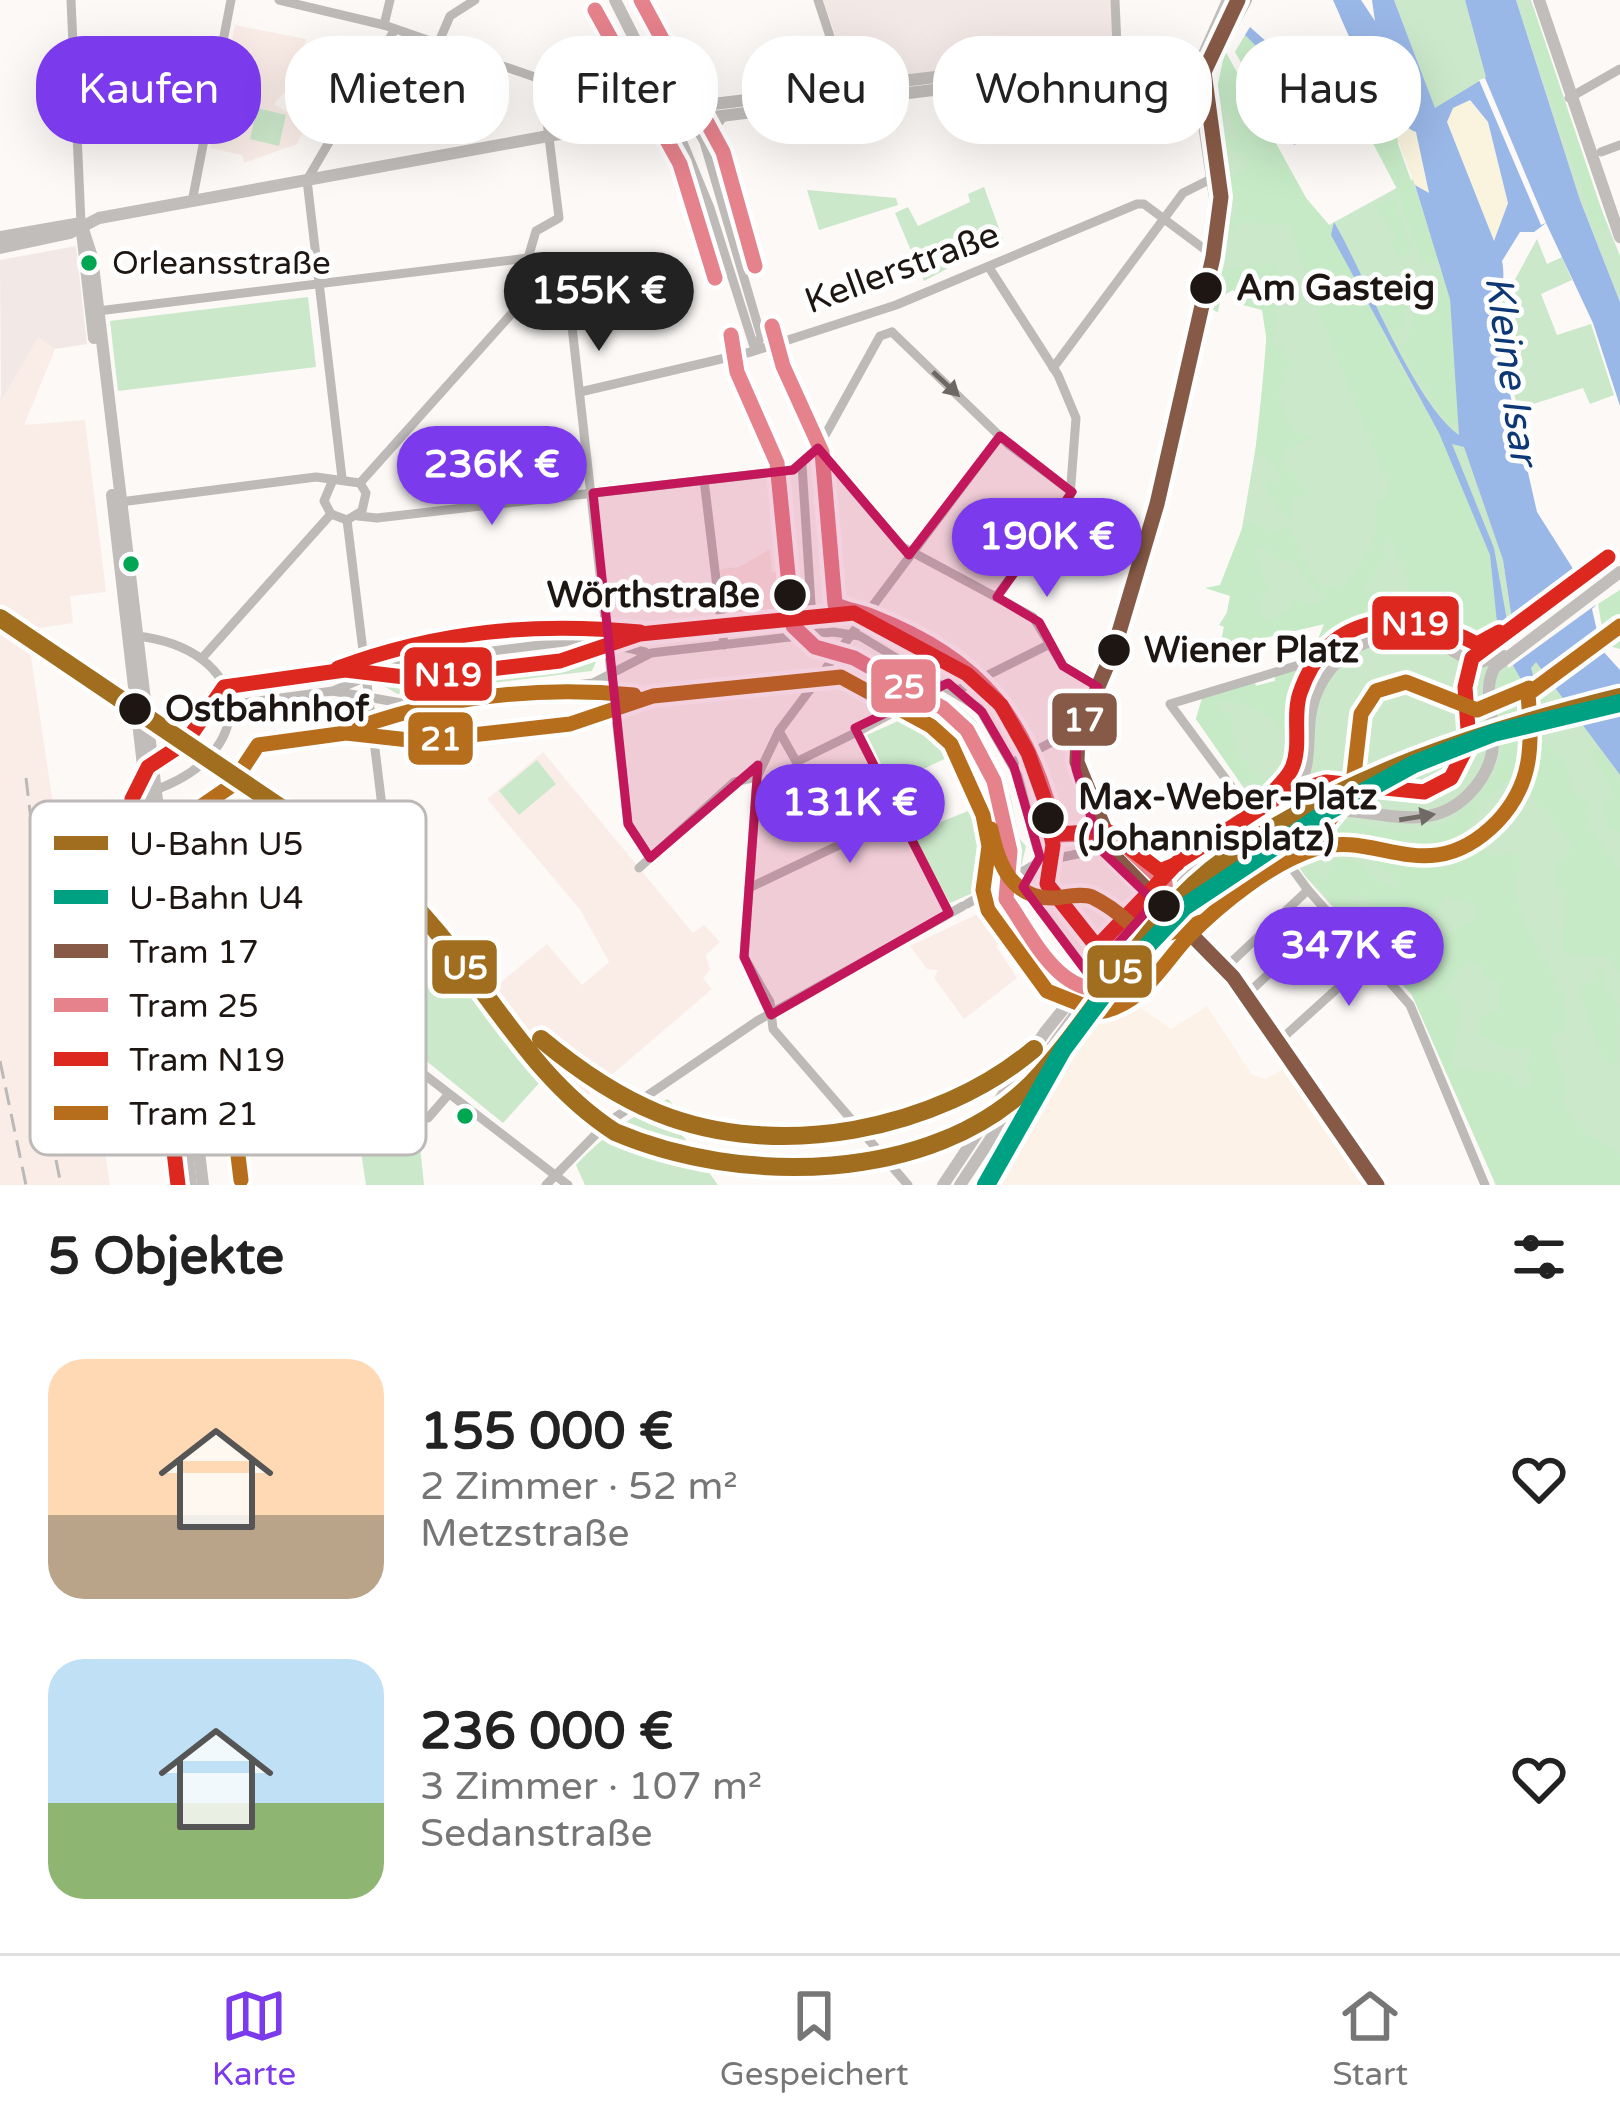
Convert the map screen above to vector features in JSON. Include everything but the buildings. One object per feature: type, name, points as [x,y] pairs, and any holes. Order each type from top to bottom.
[{"type":"main road","points":[[615,0],[635,36]]},
{"type":"main road","points":[[1210,36],[1228,0]]},
{"type":"main road","points":[[1212,46],[1246,0]]},
{"type":"main road","points":[[1539,0],[1620,237]]},
{"type":"main road","points":[[718,116],[933,90]]},
{"type":"main road","points":[[0,237],[533,139]]},
{"type":"main road","points":[[1160,906],[1113,857],[1078,776],[1075,740],[1098,687],[1156,504],[1218,219],[1211,144]]},
{"type":"main road","points":[[0,248],[70,233],[81,223]]},
{"type":"main road","points":[[81,223],[90,238],[116,503]]},
{"type":"main road","points":[[81,223],[153,801]]},
{"type":"main road","points":[[1263,830],[1336,808],[1405,820],[1458,804],[1492,758],[1496,728],[1489,679],[1502,658],[1620,572]]},
{"type":"main road","points":[[943,1185],[1089,975],[1160,906],[1263,830],[1300,785],[1309,762],[1314,698],[1327,672],[1371,639],[1401,634],[1440,643],[1476,663],[1502,658]]},
{"type":"main road","points":[[960,1185],[1047,1054],[1160,906]]},
{"type":"main road","points":[[188,1155],[191,1185]]},
{"type":"main road","points":[[200,1155],[203,1185]]},
{"type":"street","points":[[70,0],[81,223]]},
{"type":"street","points":[[192,202],[231,0]]},
{"type":"street","points":[[279,0],[415,36]]},
{"type":"street","points":[[390,0],[390,27],[307,180],[337,480],[324,502],[331,514],[377,518],[802,466],[818,448],[880,336],[892,332]]},
{"type":"street","points":[[441,36],[450,16],[475,0]]},
{"type":"street","points":[[818,0],[832,36]]},
{"type":"street","points":[[1115,0],[1117,36]]},
{"type":"street","points":[[1569,98],[1620,69]]},
{"type":"street","points":[[718,124],[723,117]]},
{"type":"street","points":[[550,144],[559,218],[536,230],[528,258],[540,282],[568,291],[628,824],[650,858]]},
{"type":"street","points":[[688,144],[755,350]]},
{"type":"street","points":[[705,144],[760,336],[755,350]]},
{"type":"street","points":[[1601,152],[1620,146]]},
{"type":"street","points":[[1053,368],[1192,184],[1217,176]]},
{"type":"street","name":"Kellerstraße","points":[[580,392],[755,350],[896,305],[1137,204],[1163,219]]},
{"type":"street","points":[[1163,219],[1211,254]]},
{"type":"street","points":[[98,311],[528,258]]},
{"type":"street","points":[[990,268],[1053,368],[1076,418],[1072,492],[997,597]]},
{"type":"street","points":[[359,483],[540,282]]},
{"type":"street","points":[[892,332],[896,305]]},
{"type":"street","points":[[892,332],[1000,436],[1072,492]]},
{"type":"street","points":[[908,1185],[773,1029],[771,1015],[744,961],[757,777],[779,731],[1000,436]]},
{"type":"street","points":[[818,448],[910,553],[1039,622],[1063,666],[1098,687]]},
{"type":"street","points":[[802,466],[811,610],[820,634]]},
{"type":"street","points":[[116,503],[316,477],[359,483]]},
{"type":"street","points":[[704,480],[724,645]]},
{"type":"street","points":[[359,483],[367,500],[352,518],[381,801]]},
{"type":"street","points":[[203,657],[331,514]]},
{"type":"street","points":[[228,705],[334,691],[401,662],[589,638],[651,653],[851,633],[946,683],[982,712],[1012,763],[1040,853],[1113,857]]},
{"type":"street","points":[[133,636],[173,643],[203,657],[228,705],[227,727],[214,756],[193,776],[152,791]]},
{"type":"street","points":[[958,691],[1050,644]]},
{"type":"street","points":[[334,691],[407,704],[593,683],[651,653]]},
{"type":"street","points":[[1309,662],[1171,700],[1307,890],[1372,957],[1410,1005],[1485,1185]]},
{"type":"street","points":[[798,760],[946,683]]},
{"type":"street","points":[[779,731],[843,844]]},
{"type":"street","points":[[857,732],[949,913]]},
{"type":"street","points":[[1012,763],[1050,743],[1075,740]]},
{"type":"street","points":[[214,756],[279,801]]},
{"type":"street","points":[[821,803],[878,773]]},
{"type":"street","points":[[639,868],[734,782],[757,777]]},
{"type":"street","points":[[749,888],[900,816]]},
{"type":"street","points":[[1089,853],[1099,844],[1101,830]]},
{"type":"street","points":[[1033,836],[1023,876],[1025,890],[1089,975]]},
{"type":"street","points":[[546,1185],[608,1123],[771,1015],[1055,857]]},
{"type":"street","points":[[1224,969],[1307,890]]},
{"type":"street","points":[[1160,906],[1245,996],[1375,1185]]},
{"type":"street","points":[[1245,996],[1332,915]]},
{"type":"street","points":[[1277,1043],[1372,957]]},
{"type":"street","points":[[426,1078],[568,1185]]},
{"type":"street","points":[[426,1118],[448,1095]]},
{"type":"highlighted area","points":[[1000,436],[1072,492],[997,597],[1039,622],[1063,666],[1098,687],[1077,733],[1076,769],[1101,850],[1155,902],[1089,975],[1023,887],[1040,857],[1014,767],[982,712],[948,683],[855,728],[949,913],[771,1015],[744,957],[758,765],[650,858],[628,824],[593,493],[793,470],[818,448],[909,555]]},
{"type":"shaded area","points":[[823,0],[1115,0],[1115,36],[933,36],[933,78],[909,80],[909,36],[835,36]]},
{"type":"shaded area","points":[[235,25],[291,36],[285,36],[285,92],[274,104],[285,111],[285,144],[297,144],[244,163],[242,155],[210,148],[211,144],[261,144],[261,36],[233,36]]},
{"type":"shaded area","points":[[76,246],[87,344],[55,349],[38,338],[1,402],[0,260]]},
{"type":"shaded area","points":[[38,337],[55,349],[24,425],[85,420],[106,592],[70,596],[73,623],[27,630],[53,801],[30,801],[30,1155],[106,1155],[110,1185],[0,1185],[0,395],[2,400]]},
{"type":"shaded area","points":[[770,549],[772,572],[799,570],[801,621],[725,629],[720,569],[739,567]]},
{"type":"shaded area","points":[[543,752],[693,933],[704,925],[720,942],[706,955],[710,970],[703,978],[712,989],[587,1096],[557,1064],[559,1060],[488,993],[547,944],[582,985],[609,962],[581,911],[487,799]]},
{"type":"shaded area","points":[[997,905],[1010,932],[996,946],[1017,978],[964,1019],[934,978],[938,970],[927,969],[910,946]]},
{"type":"shaded area","points":[[1119,992],[1171,1029],[1207,1006],[1252,1075],[1266,1079],[1285,1068],[1367,1185],[985,1185],[1059,1063]]},
{"type":"green space","points":[[1394,0],[1465,0],[1487,77],[1435,109],[1421,72],[1421,36],[1408,36]]},
{"type":"green space","points":[[1516,0],[1531,0],[1574,140],[1620,256],[1620,302],[1580,200]]},
{"type":"green space","points":[[1533,6],[1607,226],[1597,231],[1529,33],[1525,7]]},
{"type":"green space","points":[[1225,51],[1236,71],[1236,144],[1276,144],[1306,198],[1329,225],[1413,179],[1450,299],[1460,434],[1503,560],[1513,627],[1620,775],[1620,1185],[1496,1185],[1412,995],[1305,876],[1196,719],[1203,695],[1254,681],[1256,686],[1275,681],[1275,676],[1302,664],[1324,624],[1220,648],[1224,627],[1219,625],[1228,611],[1259,428],[1270,292],[1217,270],[1231,208],[1217,90]]},
{"type":"green space","points":[[1225,51],[1236,71],[1236,130],[1217,90]]},
{"type":"green space","points":[[261,109],[285,115],[279,146],[261,142]]},
{"type":"green space","points":[[1221,123],[1231,142],[1276,144],[1306,198],[1329,225],[1394,358],[1439,433],[1490,555],[1499,641],[1483,653],[1407,624],[1387,625],[1351,638],[1312,680],[1302,718],[1298,773],[1283,796],[1261,813],[1251,799],[1258,788],[1248,778],[1242,785],[1196,719],[1203,695],[1254,681],[1256,686],[1275,681],[1275,676],[1307,658],[1324,624],[1220,648],[1230,596],[1205,588],[1220,585],[1245,521],[1275,532],[1288,526],[1318,585],[1339,588],[1368,551],[1376,528],[1374,505],[1391,490],[1315,303],[1290,225],[1239,222],[1225,241],[1238,205],[1231,199],[1231,179],[1249,166],[1245,155],[1225,150]],"holes":[[[1389,538],[1406,573],[1413,606],[1402,608],[1378,588],[1369,593],[1364,585],[1387,560],[1382,550]],[[1264,546],[1274,559],[1292,561],[1325,600],[1308,606],[1295,599],[1287,612],[1267,621],[1259,613],[1259,599],[1269,592],[1256,548]],[[1219,700],[1261,712],[1278,725],[1292,744],[1280,781],[1269,785],[1236,753],[1231,714],[1217,709]]]},
{"type":"green space","points":[[1373,144],[1398,144],[1441,264],[1422,261],[1396,187]]},
{"type":"green space","points":[[984,187],[1004,242],[990,248],[984,232],[975,235],[981,251],[924,281],[895,213],[908,207],[918,226],[970,202],[968,194]]},
{"type":"green space","points":[[807,190],[896,198],[898,205],[819,230]]},
{"type":"green space","points":[[1393,198],[1412,248],[1400,259],[1391,242],[1396,237],[1374,205]]},
{"type":"green space","points":[[1537,239],[1547,264],[1562,257],[1572,280],[1541,294],[1557,335],[1591,324],[1614,395],[1590,404],[1583,388],[1518,409],[1497,327],[1501,305]]},
{"type":"green space","points":[[1274,265],[1279,279],[1272,344],[1283,347],[1290,363],[1278,395],[1291,429],[1311,438],[1286,449],[1280,459],[1306,488],[1304,496],[1292,498],[1292,518],[1278,508],[1268,491],[1266,480],[1282,483],[1278,474],[1255,454],[1267,343],[1262,310],[1243,305],[1233,290],[1221,297],[1218,312],[1207,308],[1221,270]]},
{"type":"green space","points":[[1443,270],[1450,299],[1459,424],[1449,425],[1399,346],[1407,342],[1423,276]]},
{"type":"green space","points":[[1383,273],[1400,291],[1398,299],[1408,304],[1397,342],[1367,283]]},
{"type":"green space","points":[[308,297],[316,367],[118,391],[110,321]]},
{"type":"green space","points":[[1620,590],[1620,649],[1605,645],[1598,604]]},
{"type":"green space","points":[[588,651],[598,657],[592,671],[397,694],[384,686],[394,675]]},
{"type":"green space","points":[[1514,665],[1526,688],[1542,684],[1548,700],[1537,705],[1525,726],[1565,761],[1572,791],[1591,806],[1590,827],[1620,870],[1620,974],[1609,956],[1563,955],[1566,901],[1555,880],[1558,863],[1573,848],[1513,778],[1482,801],[1459,843],[1427,849],[1410,839],[1389,848],[1407,863],[1428,867],[1445,868],[1459,852],[1475,847],[1493,856],[1513,853],[1521,861],[1518,905],[1565,1007],[1565,1029],[1551,1037],[1566,1089],[1563,1104],[1580,1129],[1620,1154],[1620,1185],[1496,1185],[1412,995],[1280,841],[1306,821],[1320,819],[1412,832],[1450,820],[1480,794],[1500,760],[1506,733],[1502,676]],"holes":[[[1311,828],[1371,857],[1401,885],[1384,885],[1357,862],[1341,859],[1328,869],[1327,882],[1305,866],[1294,849],[1298,834]],[[1362,893],[1383,920],[1404,916],[1407,933],[1400,945],[1417,963],[1432,964],[1435,987],[1429,994],[1407,977],[1380,931],[1350,900]],[[1446,896],[1475,905],[1480,914],[1472,923],[1436,937],[1422,929],[1409,907],[1417,904],[1433,915]],[[1466,961],[1481,964],[1486,976],[1498,981],[1501,1011],[1481,1015],[1479,1034],[1513,1050],[1532,1047],[1527,1069],[1533,1080],[1525,1090],[1507,1074],[1452,1067],[1461,1007],[1443,991]]]},
{"type":"green space","points":[[949,698],[976,721],[985,740],[891,784],[867,735]]},
{"type":"green space","points":[[1596,746],[1620,780],[1620,832],[1609,828],[1604,805],[1613,789],[1589,751]]},
{"type":"green space","points":[[537,760],[556,784],[519,815],[499,791]]},
{"type":"green space","points":[[1010,794],[1019,838],[1026,846],[1020,872],[950,903],[911,834]]},
{"type":"green space","points":[[439,948],[560,1060],[503,1123],[426,1061],[426,961]]},
{"type":"green space","points":[[1597,970],[1604,970],[1606,990],[1620,1008],[1617,1068],[1603,1057],[1579,989],[1594,980]]},
{"type":"green space","points":[[668,1099],[678,1110],[673,1122],[718,1185],[585,1185],[576,1165],[619,1127]]},
{"type":"green space","points":[[362,1155],[421,1155],[424,1185],[366,1185]]},
{"type":"sand","points":[[1469,100],[1488,122],[1508,203],[1494,242],[1447,122],[1453,108]]},
{"type":"sand","points":[[1399,144],[1419,144],[1429,194],[1415,185]]},
{"type":"water","points":[[1333,0],[1361,0],[1375,21],[1372,0],[1394,0],[1408,36],[1349,36]]},
{"type":"water","points":[[1465,0],[1516,0],[1580,200],[1620,302],[1620,406],[1593,323],[1546,223],[1534,232],[1520,232],[1502,261],[1495,328],[1537,512],[1596,605],[1592,609],[1601,649],[1620,670],[1620,775],[1536,662],[1531,668],[1535,682],[1526,688],[1499,641],[1490,555],[1439,433],[1331,235],[1334,222],[1408,368],[1442,419],[1459,435],[1450,299],[1415,185],[1429,193],[1419,144],[1421,71],[1435,108],[1486,77]],"holes":[[[1470,100],[1488,122],[1508,203],[1494,241],[1447,122],[1453,108]],[[1452,444],[1464,447],[1503,560],[1513,627],[1527,657],[1509,632],[1494,548]]]},
{"type":"pier","points":[[1485,78],[1546,223],[1541,225],[1479,80]]},
{"type":"pier","points":[[1587,580],[1601,601],[1509,668],[1495,646]]},
{"type":"tram line","name":"25","points":[[641,0],[723,152],[755,266]]},
{"type":"tram line","name":"17","points":[[1238,0],[1204,72],[1221,197],[1213,257],[1157,504],[1114,649],[1078,734],[1077,762],[1117,859],[1233,977],[1377,1185]]},
{"type":"tram line","name":"25","points":[[595,10],[680,164],[715,278]]},
{"type":"tram line","name":"25","points":[[731,335],[737,372],[777,463],[793,626],[815,647],[854,658],[943,708],[967,730],[994,781],[1010,851],[1006,899],[1063,976],[1096,989],[1115,987],[1169,923],[1165,883],[1112,833],[1057,835],[1045,794],[1015,727],[972,674],[911,634],[835,604],[822,452],[783,366],[772,326]]},
{"type":"tram line","name":"N19","points":[[132,801],[148,767],[186,742],[224,687],[345,670],[413,678],[560,661],[640,634],[854,613],[967,674],[1001,705],[1028,753],[1044,798],[1053,845],[1047,884],[1097,947],[1178,862],[1281,795],[1326,782],[1424,792],[1451,778],[1469,743],[1465,687],[1472,658],[1608,557]]},
{"type":"tram line","name":"N19","points":[[1262,803],[1292,768],[1300,693],[1330,644],[1374,623],[1399,621],[1451,632],[1477,644],[1499,632]]},
{"type":"tram line","name":"21","points":[[209,801],[231,786],[258,745],[346,733],[418,741],[570,724],[653,696],[841,677],[931,726],[951,744],[983,815],[989,846],[983,890],[988,910],[1047,991],[1100,1012],[1140,992],[1215,911],[1264,874],[1298,856],[1338,845],[1425,856],[1448,853],[1472,842],[1497,822],[1524,778],[1530,746],[1528,694],[1620,626]]},
{"type":"tram line","name":"N19","points":[[338,668],[412,645],[487,632],[562,628],[640,632]]},
{"type":"tram line","name":"21","points":[[1310,844],[1352,792],[1361,714],[1376,691],[1406,682],[1477,710],[1529,688]]},
{"type":"tram line","name":"21","points":[[359,727],[427,707],[495,696],[634,695]]},
{"type":"tram line","name":"N19","points":[[1053,817],[1056,834],[1107,831],[1160,871],[1177,864]]},
{"type":"tram line","points":[[1088,852],[1100,841],[1097,825]]},
{"type":"tram line","name":"21","points":[[991,829],[1003,867],[1028,893],[1092,897],[1148,935],[1201,922]]},
{"type":"tram line","points":[[1036,908],[1024,888],[1025,874],[1037,861],[1060,856]]},
{"type":"tram line","points":[[1128,944],[1154,915],[1168,915],[1182,925]]},
{"type":"tram line","name":"N19","points":[[174,1155],[178,1185]]},
{"type":"tram line","name":"21","points":[[238,1155],[241,1180]]},
{"type":"railway","points":[[26,778],[30,812]]},
{"type":"railway","points":[[0,1061],[26,1185]]},
{"type":"railway","points":[[56,1160],[61,1185]]},
{"type":"metro line","name":"U5","points":[[0,618],[271,801]]},
{"type":"metro line","name":"U5","points":[[426,919],[550,1076],[615,1132],[718,1161],[775,1167],[889,1157],[942,1141],[991,1116],[1033,1082],[1172,906],[1228,857],[1273,828],[1416,759],[1620,697]]},
{"type":"metro line","name":"U4","points":[[986,1185],[1063,1049],[1113,982],[1184,907],[1325,813],[1414,764],[1493,733],[1620,703]]},
{"type":"metro line","name":"U5","points":[[541,1039],[596,1080],[642,1106],[704,1127],[753,1135],[854,1130],[904,1118],[995,1077],[1034,1049]]},
{"type":"place","name":"Orleansstraße","points":[[89,263]]},
{"type":"place","name":"Am Gasteig","points":[[1206,288]]},
{"type":"place","name":"Wörthstraße","points":[[790,595]]},
{"type":"place","name":"Wiener Platz","points":[[1114,650]]},
{"type":"place","name":"Ostbahnhof","points":[[135,709]]},
{"type":"place","name":"Max-Weber-Platz (Johannisplatz)","points":[[1048,818]]},
{"type":"water label","name":"Kleine Isar","points":[[1511,370]]}]
